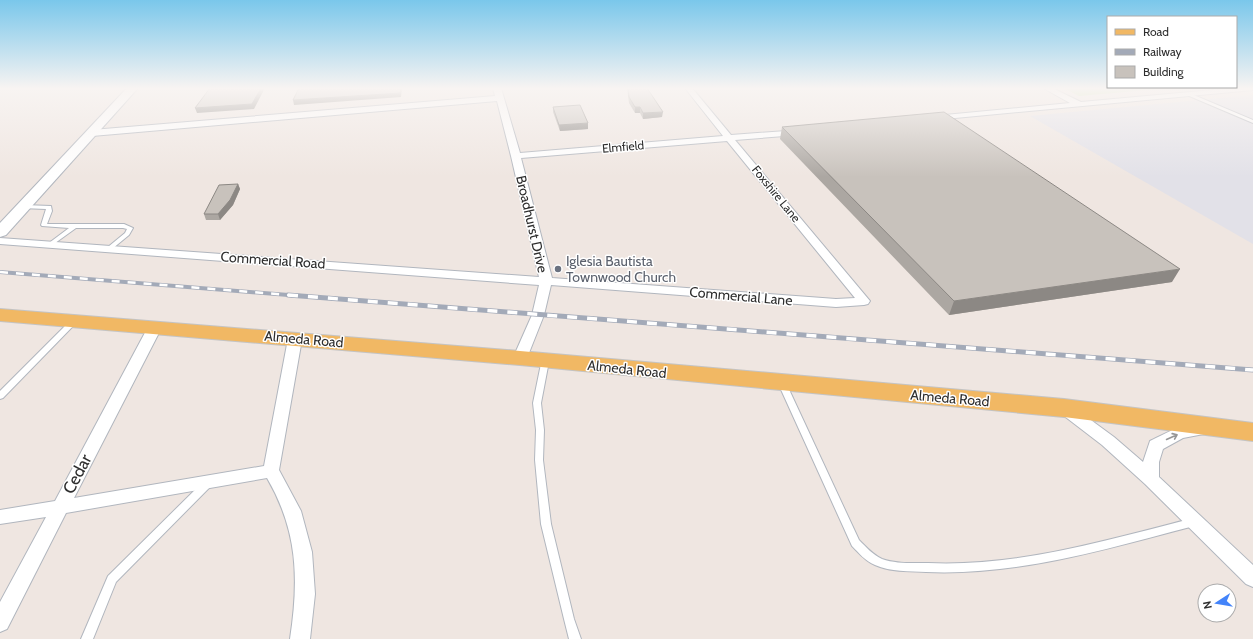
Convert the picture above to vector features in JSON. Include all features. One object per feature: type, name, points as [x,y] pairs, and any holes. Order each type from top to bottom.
[{"type":"main road","name":"Almeda Road","points":[[0,315],[156,326],[1064,408],[1253,432]]},
{"type":"street","points":[[0,232],[6,219],[23,207],[106,118]]},
{"type":"street","points":[[92,133],[269,118]]},
{"type":"street","name":"Broadhurst Drive","points":[[505,118],[546,280],[538,315],[520,358]]},
{"type":"street","name":"Foxshire Lane","points":[[713,118],[864,301]]},
{"type":"street","points":[[928,119],[940,118]]},
{"type":"street","name":"Elmfield","points":[[516,156],[802,132]]},
{"type":"street","name":"Commercial Road","points":[[0,241],[546,280]]},
{"type":"street","name":"Commercial Lane","points":[[546,280],[836,303],[864,301]]},
{"type":"street","name":"Cedar","points":[[0,622],[156,326]]},
{"type":"street","points":[[295,339],[271,471],[289,500],[297,522],[303,548],[306,579],[305,614],[300,639]]},
{"type":"street","points":[[1064,408],[1108,441],[1151,479],[1253,578]]},
{"type":"street","points":[[1151,479],[1151,462],[1156,445],[1180,433],[1214,427]]},
{"type":"street","points":[[0,517],[208,483],[271,471]]},
{"type":"lane","points":[[1243,118],[1253,122]]},
{"type":"lane","points":[[23,207],[49,207],[44,225],[124,226],[130,228],[127,234],[110,248]]},
{"type":"lane","points":[[51,244],[76,225]]},
{"type":"lane","points":[[0,396],[75,320]]},
{"type":"lane","points":[[545,361],[537,403],[540,430],[539,460],[546,524],[575,639]]},
{"type":"lane","points":[[782,383],[855,543],[873,560],[892,565],[954,569],[1039,560],[1195,522]]},
{"type":"lane","points":[[87,639],[112,579],[208,483]]},
{"type":"shaded area","points":[[1033,118],[1253,118],[1253,244]]},
{"type":"building","points":[[557,118],[586,118],[588,123],[559,125]]},
{"type":"building","points":[[881,118],[953,118],[1180,269],[954,301],[782,127]]},
{"type":"building","points":[[238,184],[230,200],[218,214],[204,214],[219,185]]},
{"type":"railway","points":[[0,272],[301,296]]},
{"type":"railway","points":[[288,295],[1253,370]]},
{"type":"place","name":"Iglesia Bautista Townwood Church","points":[[558,269]]}]
